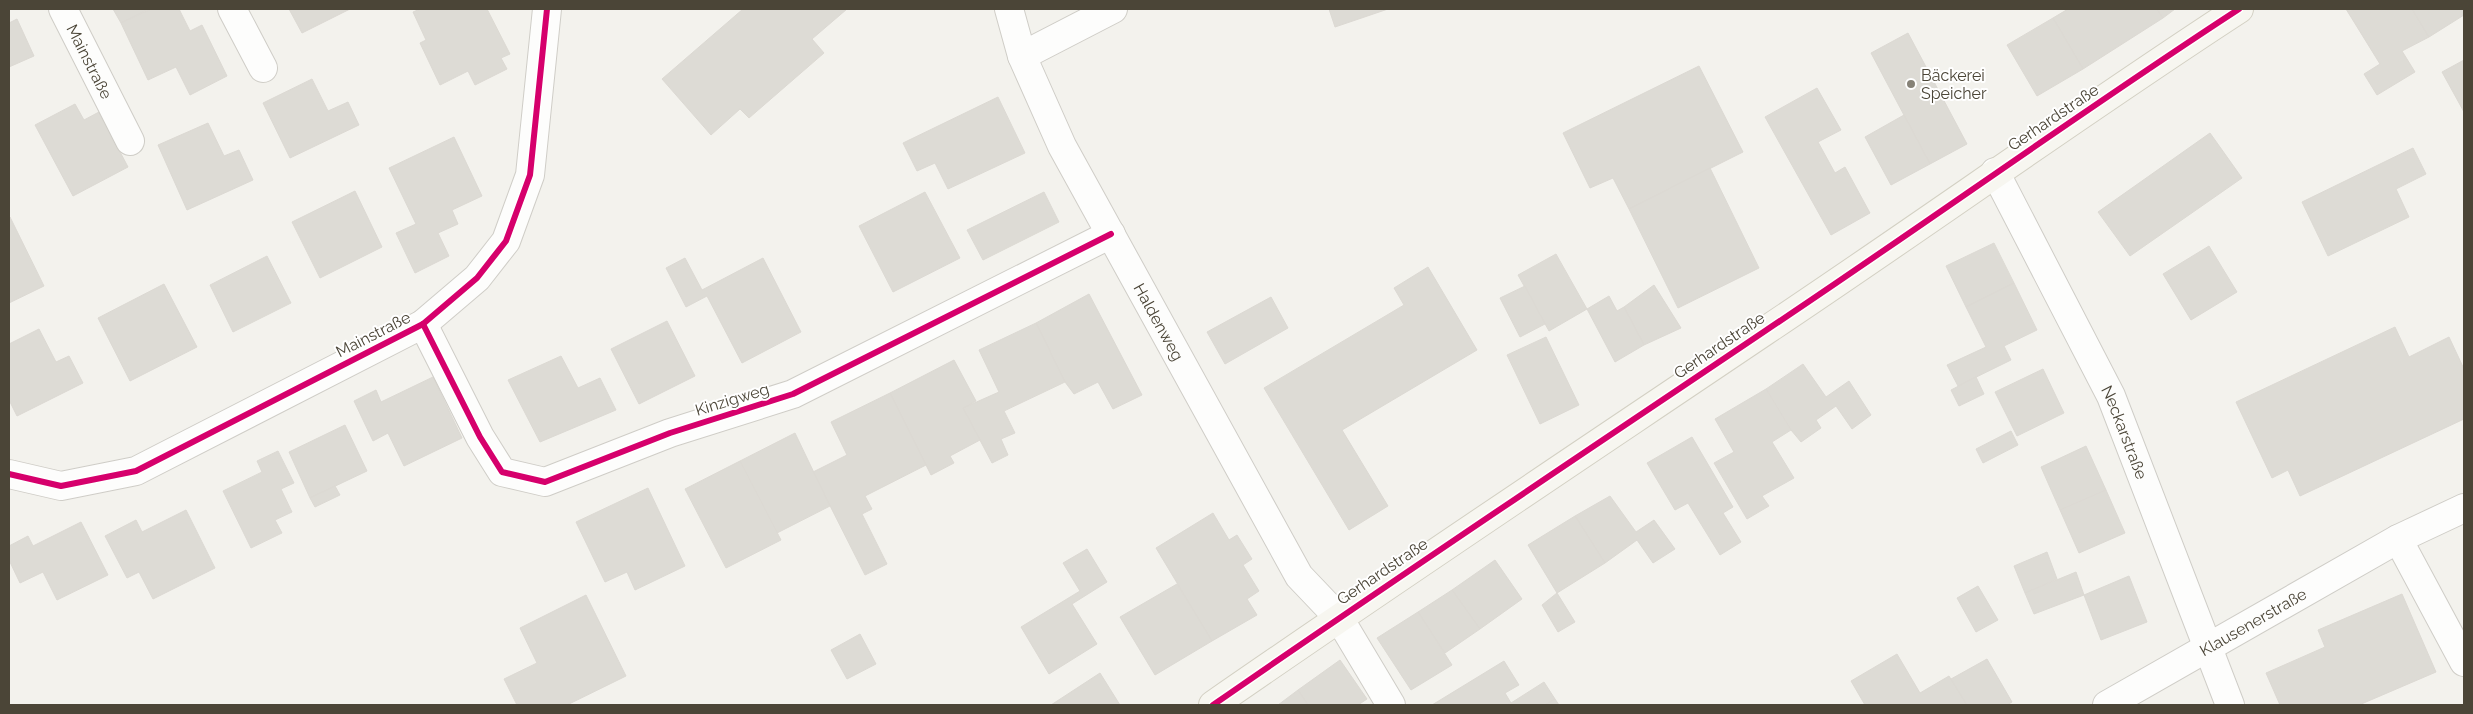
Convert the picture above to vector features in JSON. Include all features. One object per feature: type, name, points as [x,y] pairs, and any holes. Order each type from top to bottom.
[{"type":"street","name":"Mainstraße","points":[[63,9],[130,142]]},
{"type":"street","points":[[232,9],[263,68]]},
{"type":"street","name":"Mainstraße","points":[[9,474],[61,486],[136,471],[423,324],[478,278],[506,241],[530,175],[548,9]]},
{"type":"street","name":"Haldenweg","points":[[1009,9],[1022,56],[1062,146],[1299,576],[1338,618],[1392,705]]},
{"type":"street","points":[[1022,56],[1113,9]]},
{"type":"street","name":"Gerhardstraße","points":[[1213,705],[1338,618],[1767,330],[1995,172],[2239,9]]},
{"type":"street","name":"Neckarstraße","points":[[1995,172],[2111,396],[2230,705]]},
{"type":"street","name":"Kinzigweg","points":[[423,324],[480,437],[502,472],[545,482],[670,433],[793,394],[1111,234]]},
{"type":"street","name":"Klausenerstraße","points":[[2107,705],[2398,538],[2464,508]]},
{"type":"street","points":[[2398,538],[2464,662]]},
{"type":"building","points":[[113,9],[149,9],[121,23]]},
{"type":"building","points":[[151,9],[179,9],[190,31],[202,25],[227,76],[190,95],[176,67],[148,80],[121,23]]},
{"type":"building","points":[[289,9],[350,9],[302,33]]},
{"type":"building","points":[[420,9],[487,9],[510,54],[501,58],[507,69],[475,85],[468,71],[440,85],[420,43],[426,40],[413,12]]},
{"type":"building","points":[[743,9],[847,9],[812,39],[824,53],[749,118],[740,109],[711,135],[662,79]]},
{"type":"building","points":[[1329,9],[1388,9],[1335,27]]},
{"type":"building","points":[[2068,9],[2157,9],[2163,18],[2083,69],[2053,18]]},
{"type":"building","points":[[2157,9],[2175,9],[2163,18]]},
{"type":"building","points":[[2346,9],[2412,9],[2429,37],[2402,51],[2415,72],[2377,95],[2364,74],[2380,64]]},
{"type":"building","points":[[2412,9],[2464,9],[2464,15],[2429,37]]},
{"type":"building","points":[[2053,18],[2083,69],[2037,96],[2007,45]]},
{"type":"building","points":[[17,19],[34,56],[9,67],[9,23]]},
{"type":"building","name":"Bäckerei Speicher","points":[[1908,33],[1967,144],[1930,164],[1871,53]]},
{"type":"building","points":[[2464,60],[2464,112],[2442,72]]},
{"type":"building","points":[[1699,66],[1743,152],[1629,209],[1613,178],[1590,188],[1563,133]]},
{"type":"building","points":[[312,79],[328,111],[348,102],[359,125],[290,158],[263,103]]},
{"type":"building","points":[[1817,88],[1841,130],[1818,142],[1835,173],[1845,167],[1870,213],[1831,235],[1765,117]]},
{"type":"building","points":[[998,97],[1025,153],[948,189],[935,163],[917,171],[903,143]]},
{"type":"building","points":[[75,104],[84,120],[99,112],[128,167],[73,196],[35,125]]},
{"type":"building","points":[[1904,115],[1930,164],[1891,185],[1865,137]]},
{"type":"building","points":[[208,123],[224,156],[239,150],[253,180],[187,210],[158,145]]},
{"type":"building","points":[[2210,133],[2242,178],[2130,256],[2098,212]]},
{"type":"building","points":[[454,137],[482,196],[452,210],[458,224],[438,233],[449,256],[415,273],[396,233],[416,224],[389,168]]},
{"type":"building","points":[[2413,148],[2426,174],[2396,189],[2409,217],[2328,256],[2302,202]]},
{"type":"building","points":[[1710,168],[1759,268],[1678,308],[1629,209]]},
{"type":"building","points":[[355,191],[382,247],[320,278],[292,222]]},
{"type":"building","points":[[925,192],[960,258],[893,292],[859,226]]},
{"type":"building","points":[[1044,192],[1059,222],[983,260],[967,230]]},
{"type":"building","points":[[9,217],[44,286],[9,303]]},
{"type":"building","points":[[1994,243],[2014,283],[1966,307],[1946,266]]},
{"type":"building","points":[[2209,246],[2237,292],[2191,320],[2163,274]]},
{"type":"building","points":[[1556,254],[1587,309],[1549,331],[1518,275]]},
{"type":"building","points":[[267,256],[291,303],[233,332],[210,285]]},
{"type":"building","points":[[685,258],[702,290],[763,258],[801,332],[742,363],[707,296],[686,307],[666,268]]},
{"type":"building","points":[[1428,267],[1477,350],[1342,430],[1388,506],[1349,530],[1264,388],[1404,305],[1394,288]]},
{"type":"building","points":[[2014,283],[2037,330],[2004,346],[2011,360],[1958,386],[1947,365],[1986,347],[1966,307]]},
{"type":"building","points":[[164,284],[197,347],[130,381],[98,318]]},
{"type":"building","points":[[1654,285],[1681,328],[1644,345],[1624,307]]},
{"type":"building","points":[[1525,286],[1545,324],[1520,337],[1500,298]]},
{"type":"building","points":[[1089,294],[1142,395],[1113,409],[1098,382],[1074,394],[1065,382],[1036,323]]},
{"type":"building","points":[[1609,296],[1617,311],[1624,307],[1644,345],[1615,362],[1587,309]]},
{"type":"building","points":[[1271,297],[1288,328],[1225,364],[1207,332]]},
{"type":"building","points":[[667,321],[695,376],[639,404],[611,349]]},
{"type":"building","points":[[1036,323],[1065,382],[1004,411],[1015,433],[1001,439],[1008,455],[992,463],[963,408],[999,392],[979,350]]},
{"type":"building","points":[[2395,327],[2409,357],[2449,337],[2464,369],[2464,419],[2300,496],[2288,470],[2272,478],[2236,402]]},
{"type":"building","points":[[39,329],[56,362],[69,356],[83,383],[17,416],[9,400],[9,344]]},
{"type":"building","points":[[1546,337],[1579,405],[1540,424],[1507,355]]},
{"type":"building","points":[[561,356],[578,388],[600,378],[616,410],[540,442],[508,380]]},
{"type":"building","points":[[954,360],[976,401],[963,408],[980,440],[950,456],[954,463],[931,475],[890,393]]},
{"type":"building","points":[[1803,364],[1826,397],[1849,381],[1871,415],[1852,429],[1836,406],[1816,420],[1821,428],[1801,442],[1791,430],[1766,389]]},
{"type":"building","points":[[2043,369],[2064,413],[2017,436],[1995,392]]},
{"type":"building","points":[[433,377],[462,438],[404,466],[388,433],[373,441],[354,401],[376,390],[381,402]]},
{"type":"building","points":[[1976,377],[1984,394],[1959,406],[1951,390]]},
{"type":"building","points":[[1766,389],[1791,430],[1772,442],[1794,478],[1762,496],[1769,506],[1747,519],[1714,463],[1734,452],[1715,419]]},
{"type":"building","points":[[890,393],[926,465],[865,496],[872,509],[862,514],[887,564],[865,575],[813,472],[847,455],[831,422]]},
{"type":"building","points":[[345,425],[367,471],[310,498],[289,452]]},
{"type":"building","points":[[2011,431],[2018,445],[1983,463],[1976,449]]},
{"type":"building","points":[[795,433],[830,506],[777,533],[740,461]]},
{"type":"building","points":[[1692,437],[1733,507],[1723,513],[1741,542],[1720,555],[1688,503],[1675,510],[1647,463]]},
{"type":"building","points":[[2086,446],[2106,490],[2060,510],[2041,467]]},
{"type":"building","points":[[278,451],[294,483],[281,489],[292,512],[275,520],[282,533],[251,548],[223,491],[262,472],[257,461]]},
{"type":"building","points":[[740,461],[781,540],[726,568],[685,489]]},
{"type":"building","points":[[335,486],[340,495],[315,507],[310,498]]},
{"type":"building","points":[[648,488],[685,566],[635,590],[627,572],[605,582],[576,522]]},
{"type":"building","points":[[2106,490],[2125,533],[2079,553],[2060,510]]},
{"type":"building","points":[[1610,496],[1636,532],[1654,520],[1675,549],[1653,563],[1637,540],[1605,563],[1575,516]]},
{"type":"building","points":[[186,510],[215,568],[153,599],[139,572],[127,578],[105,536],[136,520],[142,532]]},
{"type":"building","points":[[1213,513],[1229,540],[1237,535],[1252,559],[1243,565],[1259,591],[1247,599],[1257,615],[1212,641],[1156,548]]},
{"type":"building","points":[[1575,516],[1605,563],[1557,593],[1528,545]]},
{"type":"building","points":[[81,522],[108,575],[57,600],[43,572],[20,583],[9,560],[9,546],[28,536],[33,546]]},
{"type":"building","points":[[1087,549],[1107,582],[1072,604],[1097,644],[1049,674],[1021,627],[1080,591],[1063,563]]},
{"type":"building","points":[[2047,552],[2057,579],[2025,593],[2014,566]]},
{"type":"building","points":[[1495,560],[1522,599],[1480,629],[1452,590]]},
{"type":"building","points":[[2076,572],[2084,595],[2034,614],[2025,593]]},
{"type":"building","points":[[2129,576],[2147,622],[2101,640],[2084,595]]},
{"type":"building","points":[[1177,584],[1212,641],[1155,675],[1120,617]]},
{"type":"building","points":[[1978,586],[1998,620],[1976,632],[1957,598]]},
{"type":"building","points":[[1452,590],[1480,629],[1445,653],[1418,612]]},
{"type":"building","points":[[1557,593],[1575,622],[1558,632],[1542,605]]},
{"type":"building","points":[[2402,594],[2436,672],[2359,705],[2280,705],[2266,673],[2325,647],[2318,630]]},
{"type":"building","points":[[586,595],[626,676],[567,705],[517,705],[504,679],[537,663],[520,628]]},
{"type":"building","points":[[1418,612],[1452,665],[1411,690],[1377,638]]},
{"type":"building","points":[[860,634],[876,664],[847,679],[831,650]]},
{"type":"building","points":[[1897,654],[1920,693],[1949,676],[1967,705],[1865,705],[1851,681]]},
{"type":"building","points":[[1987,659],[2012,702],[2007,705],[1967,705],[1951,679]]},
{"type":"building","points":[[1340,660],[1367,699],[1358,705],[1308,705],[1298,690]]},
{"type":"building","points":[[1504,661],[1519,685],[1505,693],[1511,703],[1507,705],[1432,705]]},
{"type":"building","points":[[1100,673],[1120,705],[1051,705]]},
{"type":"building","points":[[1544,682],[1555,699],[1545,705],[1512,705],[1511,703]]},
{"type":"building","points":[[1298,690],[1308,705],[1278,705]]},
{"type":"building","points":[[1555,699],[1559,705],[1545,705]]},
{"type":"cycle path","points":[[9,474],[61,486],[136,471],[423,324],[477,278],[506,241],[530,175],[547,9]]},
{"type":"cycle path","points":[[1213,705],[2239,9]]},
{"type":"cycle path","points":[[423,324],[480,437],[502,472],[545,482],[670,433],[793,394],[1111,234]]},
{"type":"place","name":"Bäckerei Speicher","points":[[1911,84]]}]
